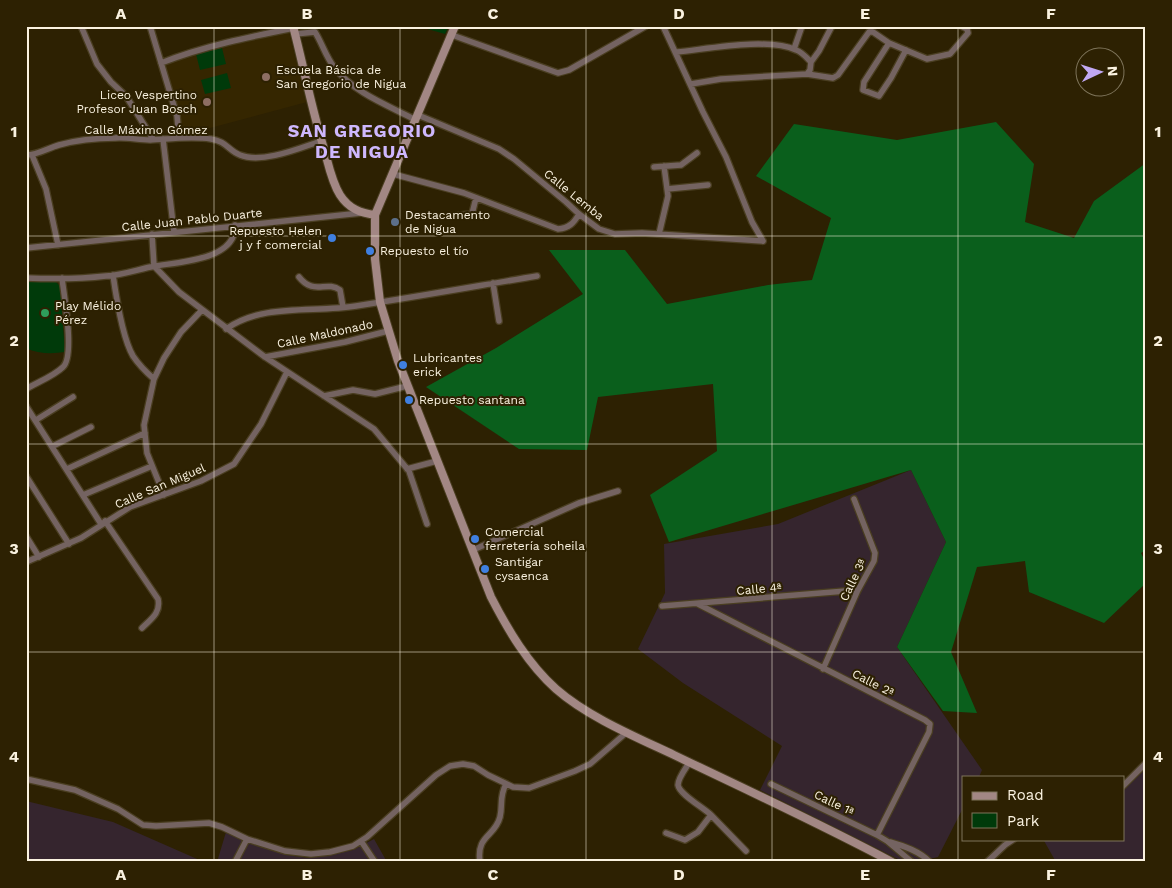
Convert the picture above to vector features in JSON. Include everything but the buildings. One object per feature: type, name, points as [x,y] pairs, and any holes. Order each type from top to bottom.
[{"type":"street","points":[[82,26],[97,64],[111,82],[126,96],[153,140]]},
{"type":"street","points":[[150,26],[177,116],[179,137]]},
{"type":"street","points":[[456,26],[375,215],[375,259],[380,302],[407,386],[500,614],[531,661],[556,688],[575,703],[627,732],[892,862]]},
{"type":"street","points":[[452,35],[558,73],[569,70],[646,26]]},
{"type":"street","points":[[663,26],[691,84],[721,79],[807,74],[833,78],[838,75],[869,32],[873,32],[890,43],[927,59],[950,54],[968,33],[967,29],[961,26]]},
{"type":"street","points":[[794,49],[802,26]]},
{"type":"street","points":[[807,74],[810,70],[811,62],[832,26]]},
{"type":"street","points":[[161,63],[188,52],[225,42],[294,29],[321,141],[333,182],[341,197],[350,207],[361,213],[375,215]]},
{"type":"street","name":"Calle Lemba","points":[[294,29],[315,32],[332,65],[357,90],[417,117],[499,149],[599,229],[615,234],[659,234],[763,241],[752,222],[726,157],[691,84]]},
{"type":"street","points":[[676,52],[754,43],[794,49],[804,54],[811,62]]},
{"type":"street","points":[[890,43],[864,82],[863,90],[879,96],[906,50]]},
{"type":"street","name":"Calle Máximo Gómez","points":[[29,155],[58,145],[85,139],[153,140],[179,137],[220,141],[238,154],[249,158],[285,153],[321,141]]},
{"type":"street","points":[[163,139],[174,232]]},
{"type":"street","points":[[654,166],[681,165],[698,153]]},
{"type":"street","points":[[29,155],[46,189],[58,245]]},
{"type":"street","points":[[659,234],[668,196],[664,166]]},
{"type":"street","points":[[392,174],[476,198],[558,229],[566,228],[574,223],[579,214]]},
{"type":"street","points":[[667,189],[708,185]]},
{"type":"street","points":[[450,216],[472,214],[476,198]]},
{"type":"street","name":"Calle Juan Pablo Duarte","points":[[26,248],[361,213]]},
{"type":"street","points":[[26,278],[113,276],[154,266],[206,258],[232,241],[235,235],[235,225]]},
{"type":"street","points":[[152,234],[154,266],[178,292],[265,357],[374,429],[407,469],[427,524]]},
{"type":"street","points":[[113,276],[116,297],[132,354],[142,368],[154,379]]},
{"type":"street","points":[[226,329],[238,320],[272,312],[343,308],[537,276]]},
{"type":"street","points":[[299,277],[305,284],[314,287],[335,286],[340,290],[343,308]]},
{"type":"street","points":[[26,389],[63,368],[68,361],[69,346],[62,278]]},
{"type":"street","points":[[492,283],[499,321]]},
{"type":"street","points":[[164,495],[147,453],[144,425],[154,379],[164,358],[181,332],[202,310]]},
{"type":"street","name":"Calle Maldonado","points":[[265,357],[345,342],[388,331]]},
{"type":"street","name":"Calle San Miguel","points":[[26,562],[81,538],[103,522],[130,507],[201,481],[234,464],[261,424],[287,372]]},
{"type":"street","points":[[324,396],[353,390],[376,394],[407,386]]},
{"type":"street","points":[[36,420],[73,397]]},
{"type":"street","points":[[26,406],[83,495],[158,599],[159,605],[156,614],[142,628]]},
{"type":"street","points":[[53,446],[91,427]]},
{"type":"street","points":[[67,469],[144,433]]},
{"type":"street","points":[[407,469],[437,461]]},
{"type":"street","points":[[83,495],[152,466]]},
{"type":"street","points":[[26,476],[69,544]]},
{"type":"street","points":[[473,550],[579,503],[618,491]]},
{"type":"street","name":"Calle 3ª","points":[[823,669],[858,590],[874,561],[875,553],[854,499]]},
{"type":"street","points":[[26,536],[39,557]]},
{"type":"street","name":"Calle 4ª","points":[[662,606],[858,590]]},
{"type":"street","name":"Calle 2ª","points":[[698,604],[930,724],[930,732],[878,835]]},
{"type":"street","points":[[26,779],[75,790],[118,809],[142,824],[156,826],[209,823],[285,851],[310,854],[330,852],[353,846],[361,841],[436,775],[450,766],[464,764],[474,766],[513,787],[529,788],[590,764],[627,732]]},
{"type":"street","points":[[689,762],[679,781],[678,785],[681,791],[711,815],[746,851]]},
{"type":"street","points":[[1124,785],[1146,763]]},
{"type":"street","points":[[480,862],[479,848],[499,820],[501,797],[506,784]]},
{"type":"street","name":"Calle 1ª","points":[[771,784],[878,835],[888,841],[912,862]]},
{"type":"street","points":[[666,833],[685,840],[698,832],[711,815]]},
{"type":"street","points":[[235,862],[247,838]]},
{"type":"street","points":[[987,862],[1012,840]]},
{"type":"street","points":[[361,841],[375,862]]},
{"type":"street","name":"Calle 1ª","points":[[888,841],[904,846],[922,855],[930,862]]},
{"type":"shaded area","name":"Escuela Básica de San Gregorio de Nigua","points":[[289,32],[307,102],[184,135],[165,67],[167,63],[193,54]]},
{"type":"shaded area","points":[[911,470],[946,542],[897,647],[982,770],[979,776],[962,776],[962,810],[938,857],[916,862],[904,862],[760,790],[782,746],[683,683],[638,649],[665,593],[664,544],[778,524]]},
{"type":"shaded area","points":[[1146,766],[1146,862],[1056,862],[1044,840],[1124,840],[1124,788]]},
{"type":"shaded area","points":[[26,801],[113,822],[204,862],[26,862]]},
{"type":"shaded area","points":[[226,832],[258,846],[287,855],[308,858],[353,850],[374,839],[387,862],[217,862]]},
{"type":"green space","points":[[417,26],[449,26],[445,34]]},
{"type":"green space","points":[[222,48],[226,64],[200,70],[196,54]]},
{"type":"green space","points":[[227,73],[231,88],[205,94],[201,80]]},
{"type":"green space","points":[[996,122],[1034,164],[1025,222],[1074,238],[1094,201],[1146,163],[1146,550],[1141,553],[1146,563],[1146,583],[1104,623],[1029,592],[1025,561],[977,567],[951,652],[977,713],[943,711],[897,647],[946,542],[911,470],[669,542],[650,495],[717,451],[713,384],[598,397],[587,450],[519,449],[426,387],[496,348],[583,294],[549,250],[625,250],[667,304],[768,285],[812,280],[831,218],[756,176],[794,124],[897,140]]},
{"type":"green space","name":"Play Mélido Pérez","points":[[26,279],[55,281],[60,286],[65,352],[45,353],[26,348]]},
{"type":"place","name":"Escuela Básica de San Gregorio de Nigua","points":[[266,77]]},
{"type":"place","name":"Liceo Vespertino Profesor Juan Bosch","points":[[207,102]]},
{"type":"place","name":"Destacamento de Nigua","points":[[395,222]]},
{"type":"place","name":"Repuesto Helen j y f comercial","points":[[332,238]]},
{"type":"place","name":"Repuesto el tío","points":[[370,251]]},
{"type":"place","name":"Play Mélido Pérez","points":[[45,313]]},
{"type":"place","name":"Lubricantes erick","points":[[403,365]]},
{"type":"place","name":"Repuesto santana","points":[[409,400]]},
{"type":"place","name":"Comercial ferretería soheila","points":[[475,539]]},
{"type":"place","name":"Santigar cysaenca","points":[[485,569]]},
{"type":"district","name":"SAN GREGORIO DE NIGUA","points":[[362,141]]}]
